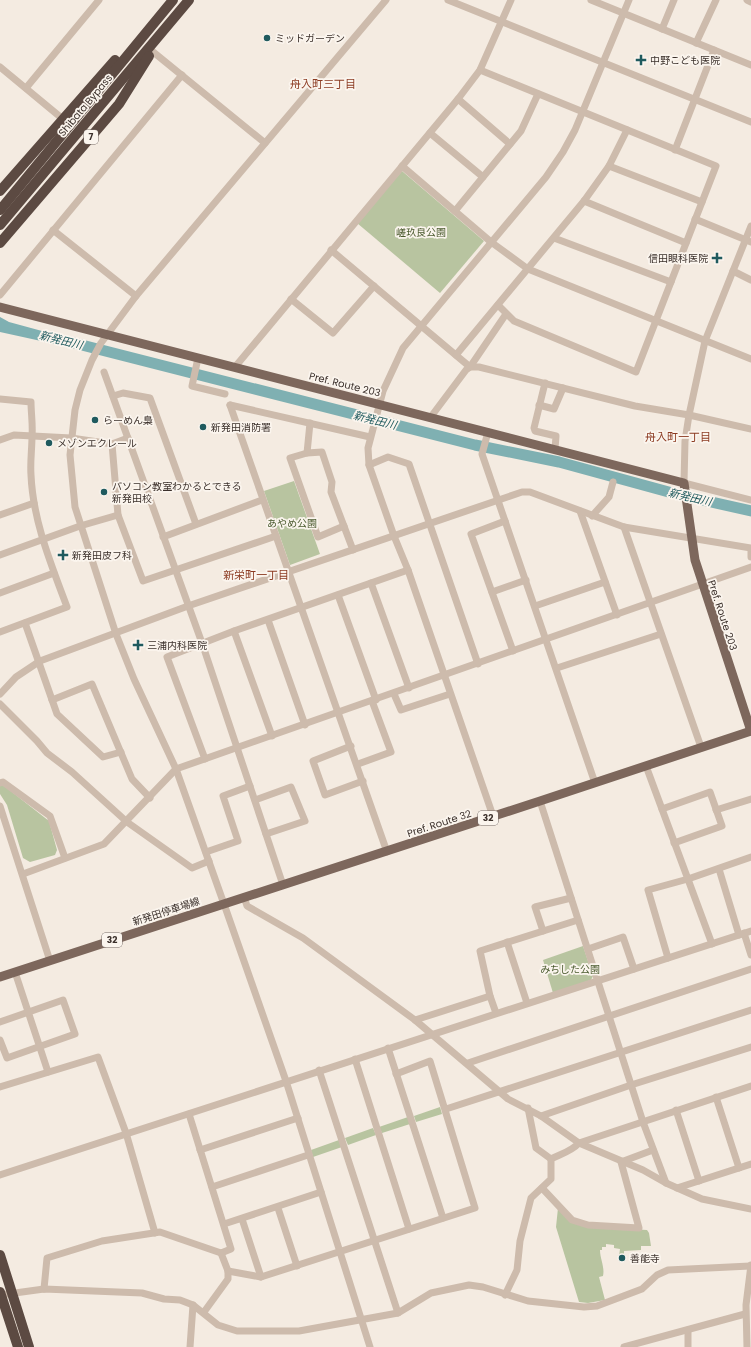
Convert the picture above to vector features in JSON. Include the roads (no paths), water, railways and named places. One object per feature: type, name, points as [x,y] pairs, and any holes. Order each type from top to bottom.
[{"type":"highway","name":"7","points":[[0,190],[64,120],[136,37],[173,0]]},
{"type":"highway","name":"Shibata Bypass","points":[[0,225],[22,193],[173,0]]},
{"type":"highway","name":"Shibata Bypass","points":[[0,210],[22,193],[189,0]]},
{"type":"highway","name":"7","points":[[0,243],[119,104],[170,22]]},
{"type":"highway","points":[[0,1256],[29,1347]]},
{"type":"highway","points":[[0,1294],[18,1347]]},
{"type":"main road","name":"Pref. Route 203","points":[[0,307],[234,367],[378,408],[430,418],[487,437],[555,449],[685,486],[691,539],[702,585],[751,731]]},
{"type":"main road","name":"Pref. Route 32","points":[[224,904],[388,852],[751,731]]},
{"type":"main road","name":"新発田停車場線","points":[[0,977],[224,904]]},
{"type":"street","points":[[26,88],[99,0]]},
{"type":"street","points":[[370,1347],[321,1192],[308,1156],[286,1081],[206,852],[176,769],[134,678],[116,634],[80,526],[71,482],[71,438],[80,390],[92,360],[107,334],[136,296],[386,0]]},
{"type":"street","points":[[448,0],[603,64],[751,122]]},
{"type":"street","points":[[234,367],[430,134],[480,70],[511,0]]},
{"type":"street","points":[[591,0],[751,65]]},
{"type":"street","points":[[493,816],[443,676],[408,570],[394,536],[369,465],[368,448],[372,428],[389,374],[403,348],[420,325],[546,177],[564,152],[583,112],[629,0]]},
{"type":"street","points":[[662,29],[674,0]]},
{"type":"street","points":[[696,43],[716,0]]},
{"type":"street","points":[[747,0],[751,2]]},
{"type":"street","points":[[675,150],[714,50]]},
{"type":"street","points":[[152,51],[265,143]]},
{"type":"street","points":[[0,67],[64,120]]},
{"type":"street","points":[[480,70],[716,166],[636,372],[514,321],[498,306]]},
{"type":"street","points":[[0,295],[182,75]]},
{"type":"street","points":[[455,211],[521,131],[538,94]]},
{"type":"street","points":[[458,99],[510,144]]},
{"type":"street","points":[[456,356],[584,201],[609,166],[627,130]]},
{"type":"street","points":[[430,134],[483,177]]},
{"type":"street","points":[[402,166],[491,242],[528,269],[656,322],[751,359]]},
{"type":"street","points":[[609,166],[702,202]]},
{"type":"street","points":[[584,201],[686,242]]},
{"type":"street","points":[[695,219],[748,241]]},
{"type":"street","points":[[751,226],[748,241],[733,272],[705,341],[689,415],[686,441],[685,486],[751,500]]},
{"type":"street","points":[[53,230],[136,296]]},
{"type":"street","points":[[554,238],[671,282]]},
{"type":"street","points":[[331,250],[470,367],[479,367],[635,406],[689,415],[751,429]]},
{"type":"street","points":[[733,272],[751,280]]},
{"type":"street","points":[[291,299],[333,333],[374,286]]},
{"type":"street","points":[[430,418],[466,370],[470,367],[506,314]]},
{"type":"street","points":[[198,358],[192,386],[225,394]]},
{"type":"street","points":[[104,372],[202,643],[283,885]]},
{"type":"street","points":[[545,383],[534,428],[535,431],[556,436],[555,449]]},
{"type":"street","points":[[539,405],[554,409],[563,388]]},
{"type":"street","points":[[113,396],[123,393],[150,398],[196,524]]},
{"type":"street","points":[[0,399],[31,402],[32,436],[30,446],[30,476],[34,503],[42,540],[67,607],[0,632]]},
{"type":"street","points":[[370,437],[230,405],[262,500],[303,608],[388,852]]},
{"type":"street","points":[[307,453],[310,423]]},
{"type":"street","points":[[0,440],[14,435],[71,438],[112,444],[128,438]]},
{"type":"street","points":[[487,437],[482,454],[557,668],[595,783]]},
{"type":"street","points":[[112,444],[118,515],[143,582],[276,536]]},
{"type":"street","points":[[344,526],[318,537],[290,458],[307,453],[322,452],[332,482],[331,492],[344,526],[353,550]]},
{"type":"street","points":[[369,465],[388,457],[409,464],[478,664]]},
{"type":"street","points":[[592,516],[609,496],[613,482]]},
{"type":"street","points":[[0,694],[16,678],[40,661],[188,606],[522,492],[530,492],[624,527],[751,549],[751,557]]},
{"type":"street","points":[[163,537],[262,500]]},
{"type":"street","points":[[0,515],[34,503]]},
{"type":"street","points":[[580,511],[617,615]]},
{"type":"street","points":[[0,555],[80,526],[118,515]]},
{"type":"street","points":[[505,521],[471,534],[513,651]]},
{"type":"street","points":[[624,527],[701,747]]},
{"type":"street","points":[[23,874],[104,844],[127,822],[176,769],[340,713],[751,567]]},
{"type":"street","points":[[205,759],[167,657],[234,631],[408,570]]},
{"type":"street","points":[[0,593],[54,573]]},
{"type":"street","points":[[492,592],[526,580]]},
{"type":"street","points":[[535,606],[605,582]]},
{"type":"street","points":[[371,583],[409,688]]},
{"type":"street","points":[[338,595],[391,752],[358,764]]},
{"type":"street","points":[[268,620],[305,725]]},
{"type":"street","points":[[25,623],[40,661],[57,714],[103,757],[121,752]]},
{"type":"street","points":[[234,631],[272,736]]},
{"type":"street","points":[[557,668],[661,634]]},
{"type":"street","points":[[52,700],[92,684],[132,779],[150,798]]},
{"type":"street","points":[[394,694],[401,710],[450,694]]},
{"type":"street","points":[[0,704],[47,753],[72,772],[127,822],[192,868],[209,861]]},
{"type":"street","points":[[351,746],[313,761],[325,795],[364,782]]},
{"type":"street","points":[[646,766],[712,944]]},
{"type":"street","points":[[0,783],[3,782],[50,816],[65,858]]},
{"type":"street","points":[[206,852],[238,841],[223,796],[250,786]]},
{"type":"street","points":[[255,800],[291,787],[305,821],[266,834]]},
{"type":"street","points":[[662,808],[710,792],[722,826],[674,843]]},
{"type":"street","points":[[716,810],[751,799]]},
{"type":"street","points":[[540,802],[643,1122],[666,1183]]},
{"type":"street","points":[[0,806],[50,961]]},
{"type":"street","points":[[668,958],[648,890],[688,879],[751,857]]},
{"type":"street","points":[[718,869],[745,933],[751,955]]},
{"type":"street","points":[[244,897],[247,906],[303,938],[415,1020],[430,1034],[468,1063],[508,1099],[528,1108],[580,1143],[621,1162],[643,1170],[677,1188],[702,1198],[751,1209]]},
{"type":"street","points":[[543,931],[535,907],[571,898]]},
{"type":"street","points":[[496,1013],[490,996],[480,951],[578,920]]},
{"type":"street","points":[[0,1175],[319,1070],[745,933]]},
{"type":"street","points":[[588,949],[623,937],[634,969]]},
{"type":"street","points":[[507,942],[527,1003]]},
{"type":"street","points":[[468,1063],[751,969]]},
{"type":"street","points":[[15,972],[48,1072]]},
{"type":"street","points":[[415,1020],[490,996]]},
{"type":"street","points":[[0,1022],[62,1000],[75,1034],[6,1058],[0,1040]]},
{"type":"street","points":[[446,1109],[751,1010]]},
{"type":"street","points":[[541,1116],[631,1085],[751,1047]]},
{"type":"street","points":[[388,1048],[443,1218]]},
{"type":"street","points":[[0,1087],[98,1057],[126,1133],[155,1233]]},
{"type":"street","points":[[354,1059],[410,1229]]},
{"type":"street","points":[[228,1271],[261,1277],[475,1208],[446,1109],[430,1061],[396,1074]]},
{"type":"street","points":[[319,1070],[398,1313]]},
{"type":"street","points":[[551,1159],[565,1151],[574,1149],[580,1143],[676,1110],[751,1087]]},
{"type":"street","points":[[716,1097],[739,1168]]},
{"type":"street","points":[[528,1108],[536,1148],[551,1159]]},
{"type":"street","points":[[676,1110],[698,1181]]},
{"type":"street","points":[[44,1289],[47,1258],[102,1241],[160,1232],[221,1253],[231,1249],[189,1114]]},
{"type":"street","points":[[200,1150],[298,1118]]},
{"type":"street","points":[[621,1162],[653,1150]]},
{"type":"street","points":[[212,1187],[308,1156]]},
{"type":"street","points":[[505,1295],[517,1270],[520,1241],[531,1198],[551,1179],[551,1159]]},
{"type":"street","points":[[542,1188],[572,1220],[588,1225],[639,1228],[621,1162]]},
{"type":"street","points":[[677,1188],[751,1164]]},
{"type":"street","points":[[224,1224],[278,1208],[321,1192]]},
{"type":"street","points":[[278,1208],[297,1266]]},
{"type":"street","points":[[242,1219],[261,1277]]},
{"type":"street","points":[[204,1312],[228,1279],[228,1271],[221,1253]]},
{"type":"street","points":[[0,1294],[44,1289],[142,1293],[164,1299],[180,1300],[193,1305],[204,1312],[218,1325],[237,1331],[299,1331],[398,1313],[431,1293],[470,1285],[483,1286],[505,1295],[528,1301],[584,1307],[597,1306],[642,1289],[657,1275],[668,1270],[751,1265],[745,1314],[747,1347]]},
{"type":"street","points":[[190,1347],[193,1305]]},
{"type":"street","points":[[624,1347],[655,1343],[688,1330],[745,1314]]},
{"type":"street","points":[[688,1330],[688,1347]]},
{"type":"water","points":[[0,317],[9,322],[86,343],[82,350],[0,332]]},
{"type":"waterway","name":"新発田川","points":[[70,342],[475,445],[559,462],[676,494],[751,511]]},
{"type":"place","name":"ミッドガーデン","points":[[267,38]]},
{"type":"place","name":"中野こども医院","points":[[641,60]]},
{"type":"place","name":"信田眼科医院","points":[[717,258]]},
{"type":"place","name":"らーめん梟","points":[[95,420]]},
{"type":"place","name":"新発田消防署","points":[[203,427]]},
{"type":"place","name":"メゾンエクレール","points":[[49,443]]},
{"type":"place","name":"パソコン教室わかるとできる 新発田校","points":[[104,492]]},
{"type":"place","name":"新発田皮フ科","points":[[63,555]]},
{"type":"place","name":"三浦内科医院","points":[[138,645]]},
{"type":"place","name":"善能寺","points":[[622,1258]]},
{"type":"district","name":"舟入町三丁目","points":[[323,84]]},
{"type":"district","name":"舟入町一丁目","points":[[678,437]]},
{"type":"district","name":"新栄町一丁目","points":[[256,575]]},
{"type":"park label","name":"嵯玖良公園","points":[[421,232]]},
{"type":"park label","name":"あやめ公園","points":[[292,523]]},
{"type":"park label","name":"みちした公園","points":[[570,969]]}]
